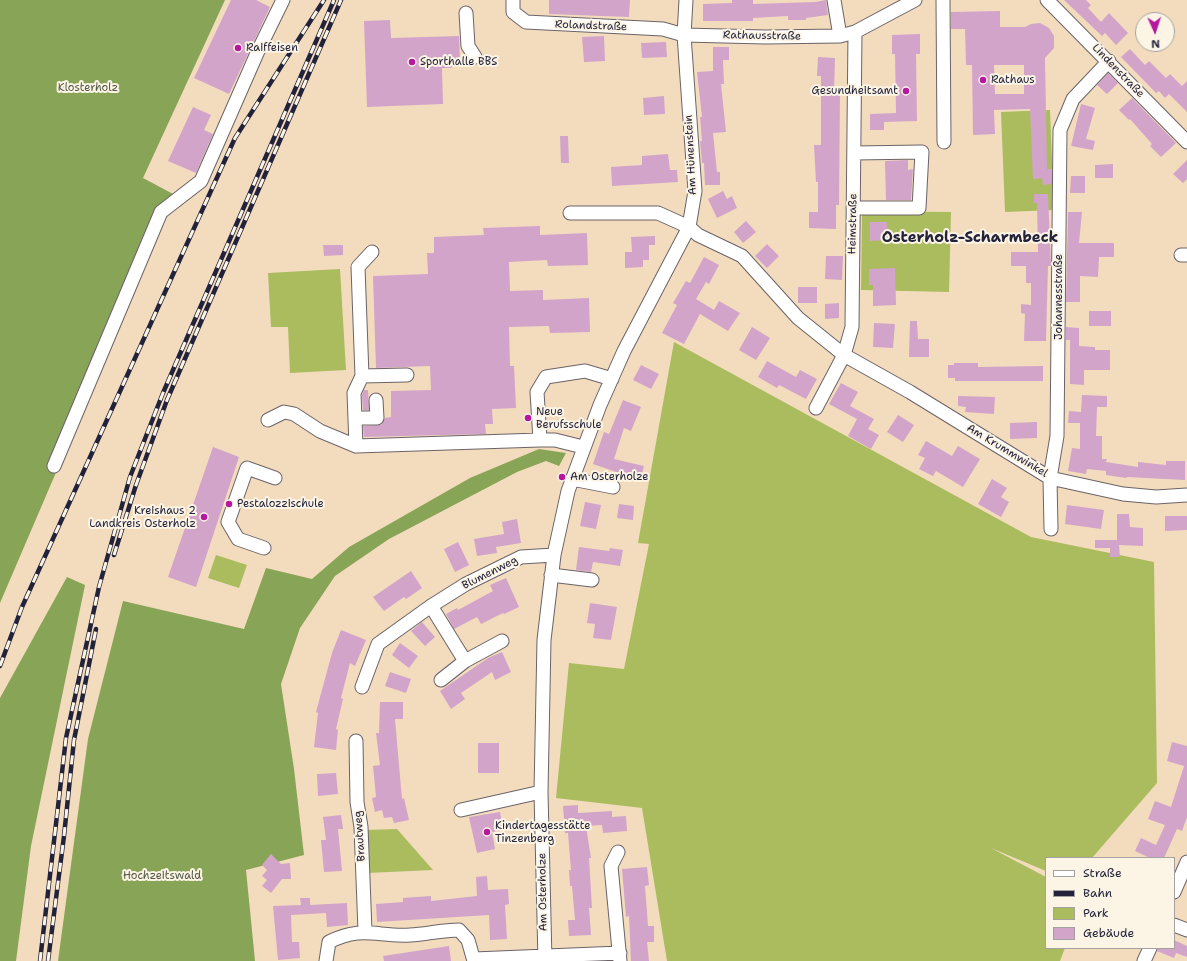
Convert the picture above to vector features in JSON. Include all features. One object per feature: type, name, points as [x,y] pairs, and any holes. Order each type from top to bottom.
[{"type":"street","points":[[54,466],[161,212],[201,181],[258,51],[283,0]]},
{"type":"street","name":"Rolandstraße","points":[[513,0],[512,12],[526,22],[662,29],[684,35]]},
{"type":"street","name":"Am Hünenstein","points":[[686,0],[684,35],[695,191],[688,227]]},
{"type":"street","points":[[834,0],[840,36]]},
{"type":"street","name":"Rathausstraße","points":[[684,35],[765,37],[840,36],[855,32],[915,0]]},
{"type":"street","points":[[943,0],[944,142]]},
{"type":"street","name":"Lindenstraße","points":[[1047,0],[1109,61],[1187,142]]},
{"type":"street","points":[[466,13],[468,46],[475,57]]},
{"type":"street","name":"Heimstraße","points":[[816,408],[844,354],[852,327],[855,32]]},
{"type":"street","name":"Johannesstraße","points":[[1051,529],[1050,478],[1058,436],[1060,130],[1073,99],[1109,61]]},
{"type":"street","points":[[853,208],[919,208],[922,152],[854,153]]},
{"type":"street","points":[[570,213],[658,213],[688,227],[698,235],[742,256],[798,318],[844,354]]},
{"type":"street","name":"Am Osterholze","points":[[544,958],[541,792],[544,640],[554,555],[572,479],[583,447],[612,379],[688,227]]},
{"type":"street","points":[[356,446],[354,393],[362,376],[358,267],[372,252]]},
{"type":"street","name":"Am Krummwinkel","points":[[844,354],[910,392],[1050,478],[1124,494],[1156,497],[1187,495]]},
{"type":"street","points":[[540,440],[537,392],[546,377],[585,371],[612,379]]},
{"type":"street","points":[[362,376],[407,375]]},
{"type":"street","points":[[355,418],[377,418],[376,400]]},
{"type":"street","points":[[268,420],[284,412],[294,414],[320,431],[356,446],[555,440],[583,447]]},
{"type":"street","points":[[264,548],[238,539],[228,522],[247,468],[275,478]]},
{"type":"street","points":[[572,479],[613,486]]},
{"type":"street","name":"Blumenweg","points":[[362,687],[378,644],[431,606],[466,584],[521,557],[554,555]]},
{"type":"street","points":[[551,575],[592,580]]},
{"type":"street","points":[[431,606],[465,661]]},
{"type":"street","points":[[442,680],[465,661],[502,640]]},
{"type":"street","name":"Brautweg","points":[[356,741],[365,931]]},
{"type":"street","points":[[461,810],[541,792]]},
{"type":"street","points":[[326,961],[329,942],[344,934],[365,931],[408,935],[430,933],[437,930],[460,930],[468,940],[474,960],[620,957],[611,866],[618,852]]},
{"type":"street","points":[[1175,890],[1187,862]]},
{"type":"street","points":[[1175,925],[1187,930]]},
{"type":"street","points":[[1144,961],[1150,949]]},
{"type":"green space","name":"Klosterholz","points":[[0,0],[225,0],[143,178],[175,195],[0,603]]},
{"type":"green space","points":[[1050,110],[1054,210],[1005,212],[1001,112]]},
{"type":"green space","points":[[862,211],[951,212],[949,292],[861,290]]},
{"type":"green space","points":[[340,269],[346,370],[290,373],[288,327],[271,327],[268,273]]},
{"type":"green space","points":[[674,342],[1031,537],[1154,562],[1157,783],[1093,857],[1045,857],[1045,871],[991,848],[1045,876],[1045,949],[1065,949],[1060,961],[667,961],[642,808],[556,798],[569,663],[624,669],[649,544],[638,543]]},
{"type":"green space","name":"Hochzeitswald","points":[[539,449],[566,453],[559,466],[546,461],[517,472],[389,539],[335,576],[300,628],[281,684],[294,769],[304,855],[246,870],[255,961],[58,961],[88,739],[123,601],[244,629],[266,568],[312,579],[349,547],[470,478]]},
{"type":"green space","points":[[216,555],[247,565],[239,588],[208,578]]},
{"type":"green space","points":[[67,577],[85,585],[31,846],[16,961],[0,961],[0,698]]},
{"type":"green space","points":[[397,829],[433,870],[367,873],[364,830]]},
{"type":"building","points":[[231,0],[256,0],[270,7],[229,94],[194,78]]},
{"type":"building","points":[[549,0],[630,0],[629,17],[549,14]]},
{"type":"building","points":[[732,0],[753,0],[753,4],[815,2],[826,0],[828,15],[806,18],[806,20],[788,20],[788,16],[753,18],[753,21],[703,21],[703,4],[732,3]]},
{"type":"building","points":[[1064,0],[1086,0],[1091,5],[1088,8],[1101,22],[1109,13],[1128,33],[1116,45],[1105,33],[1102,36]]},
{"type":"building","name":"Rathaus","points":[[1000,11],[1000,27],[1025,27],[1031,24],[1040,23],[1049,28],[1054,36],[1054,48],[1045,58],[1047,169],[1052,169],[1051,184],[1043,185],[1042,178],[1033,179],[1030,109],[994,110],[995,134],[973,135],[972,65],[966,65],[965,29],[951,29],[951,12]],"holes":[[[994,65],[1024,65],[1024,94],[995,94]]]},
{"type":"building","name":"Sporthalle BBS","points":[[390,20],[391,38],[459,36],[460,60],[451,68],[442,68],[443,104],[367,107],[364,21]]},
{"type":"building","name":"Gesundheitsamt","points":[[920,34],[920,54],[916,54],[917,121],[884,122],[884,130],[870,130],[870,114],[896,113],[895,54],[892,54],[892,35]]},
{"type":"building","points":[[604,36],[605,61],[584,62],[582,37]]},
{"type":"building","points":[[666,42],[667,57],[642,58],[641,43]]},
{"type":"building","points":[[713,47],[729,47],[729,60],[723,60],[724,84],[721,84],[726,132],[713,133],[717,172],[720,172],[720,185],[705,185],[704,163],[702,163],[700,141],[702,141],[700,117],[702,117],[697,72],[713,71]]},
{"type":"building","points":[[1130,49],[1145,65],[1149,61],[1166,78],[1170,74],[1182,86],[1187,81],[1187,112],[1169,94],[1165,98],[1159,91],[1156,93],[1121,57]]},
{"type":"building","points":[[818,57],[835,58],[834,91],[840,91],[839,205],[836,205],[836,229],[809,228],[809,212],[818,212],[818,182],[816,182],[814,145],[821,145],[821,76],[817,76]]},
{"type":"building","points":[[1108,73],[1118,83],[1107,94],[1097,85]]},
{"type":"building","points":[[664,96],[665,114],[644,115],[643,98]]},
{"type":"building","points":[[1132,98],[1176,143],[1161,157],[1150,146],[1152,144],[1130,119],[1129,120],[1119,110]]},
{"type":"building","points":[[1081,104],[1095,108],[1086,139],[1095,141],[1093,150],[1071,146]]},
{"type":"building","points":[[193,107],[211,115],[204,130],[213,134],[196,173],[168,161]]},
{"type":"building","points":[[560,136],[568,136],[569,163],[561,163]]},
{"type":"building","points":[[668,154],[670,170],[677,170],[678,182],[612,186],[611,167],[642,165],[642,156]]},
{"type":"building","points":[[908,160],[908,170],[913,169],[911,200],[886,200],[885,161]]},
{"type":"building","points":[[1187,160],[1187,179],[1183,183],[1173,174]]},
{"type":"building","points":[[1113,164],[1113,178],[1095,178],[1095,165]]},
{"type":"building","points":[[1071,176],[1085,176],[1085,193],[1070,193]]},
{"type":"building","points":[[723,191],[727,199],[732,196],[737,208],[717,218],[708,199]]},
{"type":"building","points":[[1034,194],[1048,194],[1051,266],[1048,266],[1046,341],[1024,341],[1025,314],[1021,313],[1021,304],[1031,305],[1031,283],[1026,283],[1026,266],[1011,266],[1011,252],[1038,252],[1037,203],[1034,203]]},
{"type":"building","points":[[1068,212],[1082,212],[1079,243],[1114,243],[1114,257],[1099,257],[1098,277],[1080,276],[1080,302],[1066,302]]},
{"type":"building","points":[[746,221],[756,232],[743,243],[734,232]]},
{"type":"building","points":[[870,222],[887,222],[887,240],[870,241]]},
{"type":"building","points":[[540,226],[540,235],[587,233],[588,265],[548,266],[547,260],[509,262],[510,291],[543,290],[543,300],[589,298],[590,332],[550,333],[549,326],[509,327],[510,366],[514,366],[516,408],[492,409],[493,424],[485,424],[486,434],[364,437],[363,426],[381,425],[385,418],[391,417],[391,391],[431,390],[430,366],[376,368],[373,276],[428,274],[427,253],[434,253],[434,237],[484,235],[483,228]]},
{"type":"building","points":[[655,236],[655,245],[649,245],[649,260],[643,260],[643,267],[625,268],[625,252],[632,252],[631,237]]},
{"type":"building","points":[[767,244],[779,256],[767,268],[755,256]]},
{"type":"building","points":[[323,245],[343,245],[343,255],[324,256]]},
{"type":"building","points":[[826,256],[843,256],[842,280],[825,279]]},
{"type":"building","points":[[704,257],[719,265],[709,284],[706,282],[696,299],[714,310],[719,301],[740,313],[728,331],[700,314],[684,344],[662,333],[677,305],[673,303],[686,281],[690,283]]},
{"type":"building","points":[[895,268],[896,305],[873,306],[873,285],[869,285],[869,269]]},
{"type":"building","points":[[798,287],[817,287],[817,303],[798,303]]},
{"type":"building","points":[[839,303],[839,318],[825,319],[825,304]]},
{"type":"building","points":[[1089,311],[1111,311],[1111,326],[1089,326]]},
{"type":"building","points":[[910,321],[917,321],[918,339],[929,339],[929,357],[909,357]]},
{"type":"building","points":[[874,323],[895,324],[893,348],[873,347]]},
{"type":"building","points":[[752,327],[770,338],[756,360],[739,350]]},
{"type":"building","points":[[1066,327],[1079,328],[1079,346],[1095,347],[1095,350],[1110,350],[1110,370],[1084,370],[1084,385],[1070,384],[1070,340],[1066,340]]},
{"type":"building","points":[[767,361],[796,377],[800,370],[817,379],[806,399],[779,385],[777,388],[758,377]]},
{"type":"building","points":[[954,363],[978,363],[978,367],[1043,366],[1043,381],[955,381],[955,378],[948,378],[948,365],[954,365]]},
{"type":"building","points":[[641,365],[659,374],[651,389],[633,380]]},
{"type":"building","points":[[841,383],[858,392],[850,406],[874,419],[868,429],[879,435],[871,449],[848,436],[857,419],[829,404]]},
{"type":"building","points":[[364,390],[368,390],[369,410],[363,410],[362,395]]},
{"type":"building","points":[[1082,395],[1107,396],[1107,407],[1097,407],[1096,436],[1102,436],[1102,459],[1107,459],[1106,462],[1138,467],[1138,462],[1166,465],[1166,461],[1185,461],[1185,480],[1126,478],[1106,475],[1106,471],[1087,469],[1086,474],[1068,471],[1072,448],[1080,449],[1080,423],[1068,423],[1069,411],[1081,412]]},
{"type":"building","points":[[958,396],[995,397],[994,414],[965,412],[966,407],[958,406]]},
{"type":"building","points":[[623,400],[641,407],[631,431],[624,428],[614,459],[644,466],[640,481],[622,477],[622,474],[593,464],[604,432],[609,434]]},
{"type":"building","points":[[898,415],[914,425],[903,442],[887,432]]},
{"type":"building","points":[[1037,422],[1037,438],[1010,439],[1010,423]]},
{"type":"building","points":[[926,441],[952,456],[958,446],[980,459],[963,487],[936,471],[933,476],[919,469],[925,458],[918,455]]},
{"type":"building","name":"Kreishaus 2 Landkreis Osterholz","points":[[213,447],[239,457],[196,587],[168,577]]},
{"type":"building","points":[[992,479],[1007,488],[1001,497],[1009,502],[1001,517],[978,504]]},
{"type":"building","points":[[585,502],[601,505],[596,529],[580,526]]},
{"type":"building","points":[[619,504],[634,506],[633,520],[617,518]]},
{"type":"building","points":[[1067,505],[1104,510],[1101,529],[1065,524]]},
{"type":"building","points":[[1117,514],[1129,514],[1130,527],[1143,528],[1143,546],[1119,545],[1120,557],[1110,557],[1110,548],[1095,548],[1095,540],[1117,540]]},
{"type":"building","points":[[1165,516],[1187,516],[1187,530],[1165,531]]},
{"type":"building","points":[[517,519],[521,543],[496,547],[497,553],[477,556],[474,539],[504,534],[502,522]]},
{"type":"building","points":[[458,542],[469,565],[455,572],[444,549]]},
{"type":"building","points":[[579,547],[609,551],[610,548],[623,550],[620,566],[593,562],[591,572],[576,570]]},
{"type":"building","points":[[411,571],[422,588],[406,599],[404,597],[384,611],[373,597]]},
{"type":"building","points":[[506,578],[519,607],[481,624],[477,617],[454,629],[446,614],[457,608],[458,610],[493,591],[490,585]]},
{"type":"building","points":[[590,603],[617,607],[611,640],[593,638],[595,624],[587,623]]},
{"type":"building","points":[[422,622],[435,637],[425,646],[411,631]]},
{"type":"building","points":[[341,630],[366,640],[355,666],[350,663],[341,698],[343,699],[336,729],[338,730],[336,750],[314,747],[318,713],[316,712],[332,653]]},
{"type":"building","points":[[400,643],[418,656],[409,668],[392,655]]},
{"type":"building","points":[[502,652],[511,672],[495,680],[492,672],[461,693],[465,699],[451,709],[440,691],[488,658]]},
{"type":"building","points":[[390,672],[411,679],[406,693],[385,686]]},
{"type":"building","points":[[380,702],[403,702],[403,719],[395,719],[402,799],[404,798],[409,820],[394,823],[392,817],[384,818],[382,810],[375,812],[372,798],[376,797],[373,766],[380,765],[376,733],[379,733]]},
{"type":"building","points":[[1172,742],[1187,746],[1187,817],[1182,831],[1177,829],[1164,857],[1148,857],[1135,851],[1141,838],[1156,845],[1165,825],[1148,819],[1155,801],[1171,807],[1184,766],[1167,761]]},
{"type":"building","points":[[478,743],[499,743],[499,773],[478,773]]},
{"type":"building","points":[[336,773],[338,794],[318,796],[317,774]]},
{"type":"building","points":[[578,805],[578,813],[612,811],[612,817],[626,816],[627,831],[603,833],[602,825],[586,826],[591,858],[589,858],[592,908],[589,908],[591,935],[569,936],[568,920],[575,920],[572,886],[570,886],[569,870],[571,870],[568,833],[565,833],[563,806]]},
{"type":"building","points":[[500,812],[503,830],[492,832],[495,849],[477,853],[469,817]]},
{"type":"building","points":[[341,815],[343,829],[338,829],[342,871],[324,872],[321,840],[326,840],[323,817]]},
{"type":"building","points":[[271,854],[281,864],[290,863],[291,879],[282,879],[271,893],[262,886],[267,880],[262,876],[267,870],[262,865]]},
{"type":"building","points":[[647,867],[649,885],[645,886],[648,926],[654,926],[654,942],[647,942],[649,961],[631,961],[629,916],[626,917],[622,869]]},
{"type":"building","points":[[487,876],[488,890],[508,889],[509,904],[505,905],[507,939],[490,940],[489,915],[377,922],[376,904],[403,902],[403,898],[431,896],[431,901],[477,896],[476,877]]},
{"type":"building","points":[[300,898],[310,898],[310,905],[347,903],[348,925],[327,927],[326,913],[291,915],[292,942],[299,942],[300,958],[278,960],[273,906],[301,905]]},
{"type":"building","points":[[1175,940],[1187,946],[1187,957],[1176,953],[1174,958],[1157,951],[1158,949],[1175,949]]},
{"type":"building","points":[[449,946],[451,961],[384,961],[383,956]]},
{"type":"railway","points":[[0,666],[22,607],[235,138],[324,0]]},
{"type":"railway","points":[[40,961],[66,738],[99,587],[130,477],[163,393],[334,0]]},
{"type":"railway","points":[[114,555],[136,485],[167,400],[341,0]]},
{"type":"railway","points":[[48,961],[64,836],[74,740],[96,629]]},
{"type":"place","name":"Raiffeisen","points":[[238,48]]},
{"type":"place","name":"Sporthalle BBS","points":[[412,62]]},
{"type":"place","name":"Rathaus","points":[[983,80]]},
{"type":"place","name":"Gesundheitsamt","points":[[906,91]]},
{"type":"place","name":"Neue Berufsschule","points":[[528,418]]},
{"type":"place","name":"Am Osterholze","points":[[562,477]]},
{"type":"place","name":"Pestalozzischule","points":[[229,504]]},
{"type":"place","name":"Kreishaus 2 Landkreis Osterholz","points":[[204,517]]},
{"type":"place","name":"Kindertagesstätte Tinzenberg","points":[[487,832]]},
{"type":"district","name":"Osterholz-Scharmbeck","points":[[970,238]]}]
